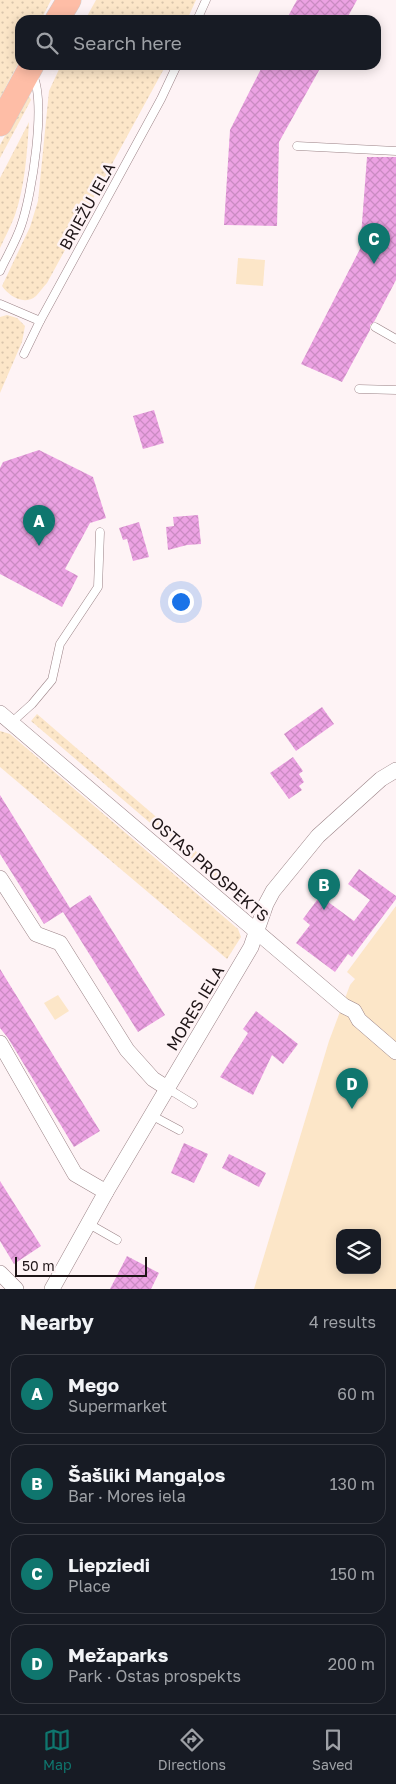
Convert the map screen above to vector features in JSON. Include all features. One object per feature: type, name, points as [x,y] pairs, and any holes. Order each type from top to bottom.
[{"type":"main road","points":[[60,15],[69,0]]},
{"type":"main road","points":[[0,124],[29,70]]},
{"type":"street","name":"OSTAS PROSPEKTS","points":[[6,717],[255,932],[344,1006],[354,1011],[359,1020],[396,1052]]},
{"type":"street","name":"MORES IELA","points":[[52,1289],[106,1192],[240,967],[273,891],[318,836],[381,779],[396,770]]},
{"type":"street","points":[[0,878],[36,934],[60,943],[127,1050],[153,1079],[167,1088]]},
{"type":"street","points":[[0,1043],[75,1174],[106,1192]]},
{"type":"street","points":[[0,1273],[16,1289]]},
{"type":"lane","points":[[199,15],[206,0]]},
{"type":"lane","points":[[0,271],[21,226],[32,186],[37,134],[38,95],[32,70]]},
{"type":"lane","name":"BRIEŽU IELA","points":[[24,354],[40,321],[161,99],[175,70]]},
{"type":"lane","points":[[297,146],[396,151]]},
{"type":"lane","points":[[0,304],[40,321]]},
{"type":"lane","points":[[374,327],[396,339]]},
{"type":"lane","points":[[359,389],[396,390]]},
{"type":"lane","points":[[6,717],[32,704],[52,680],[60,644],[98,587],[100,532]]},
{"type":"lane","points":[[167,1088],[194,1104]]},
{"type":"lane","points":[[152,1115],[179,1130]]},
{"type":"lane","points":[[89,1224],[117,1240]]},
{"type":"shaded area","points":[[0,0],[51,0],[44,15],[15,15],[15,70],[0,98]]},
{"type":"shaded area","points":[[96,0],[196,0],[189,15],[88,15]]},
{"type":"shaded area","points":[[59,70],[163,70],[47,283],[36,296],[31,299],[22,300],[13,296],[2,286],[30,227],[38,201],[49,91]]},
{"type":"shaded area","points":[[29,96],[31,100],[0,158],[0,145],[26,97]]},
{"type":"shaded area","points":[[29,122],[21,192],[15,215],[0,248],[0,178]]},
{"type":"shaded area","points":[[238,258],[265,260],[263,286],[236,284]]},
{"type":"shaded area","points":[[7,315],[17,318],[25,326],[22,342],[0,393],[0,317]]},
{"type":"shaded area","points":[[37,714],[250,898],[245,904],[31,721]]},
{"type":"shaded area","points":[[0,731],[10,734],[238,929],[241,937],[227,959],[0,767]]},
{"type":"shaded area","points":[[396,906],[396,1289],[254,1289],[329,1041],[350,985],[355,979],[347,972]]},
{"type":"shaded area","points":[[58,995],[69,1011],[55,1020],[44,1003]]},
{"type":"building","points":[[297,0],[357,0],[349,15],[289,15]]},
{"type":"building","points":[[260,70],[319,70],[279,142],[277,226],[224,225],[230,130]]},
{"type":"building","points":[[367,157],[396,157],[396,280],[374,322],[370,325],[370,330],[342,382],[301,364],[360,249]]},
{"type":"building","points":[[154,410],[164,443],[143,449],[133,416]]},
{"type":"building","points":[[39,450],[93,477],[106,518],[90,523],[65,569],[78,576],[62,607],[0,574],[0,468],[3,462]]},
{"type":"building","points":[[198,515],[201,544],[187,545],[168,550],[166,527],[174,526],[173,517]]},
{"type":"building","points":[[139,522],[149,557],[133,561],[127,539],[123,540],[119,528]]},
{"type":"building","points":[[322,707],[334,724],[296,751],[284,734]]},
{"type":"building","points":[[293,757],[303,771],[299,774],[304,782],[299,786],[302,790],[289,799],[270,773]]},
{"type":"building","points":[[0,795],[70,908],[90,895],[165,1015],[138,1032],[63,912],[44,924],[0,854]]},
{"type":"building","points":[[359,869],[396,896],[396,899],[352,957],[348,954],[335,972],[296,943],[310,925],[303,919],[320,896],[354,921],[370,900],[348,884]]},
{"type":"building","points":[[0,969],[100,1131],[74,1147],[8,1038],[0,1028]]},
{"type":"building","points":[[256,1011],[298,1044],[283,1064],[272,1055],[253,1095],[220,1077],[248,1033],[243,1029]]},
{"type":"building","points":[[184,1143],[208,1154],[194,1183],[171,1173]]},
{"type":"building","points":[[229,1154],[266,1173],[259,1187],[222,1168]]},
{"type":"building","points":[[0,1181],[41,1246],[14,1264],[0,1241]]},
{"type":"building","points":[[127,1256],[159,1273],[151,1289],[110,1289]]},
{"type":"place","name":"Liepziedi","points":[[374,264]]},
{"type":"place","name":"Mego","points":[[39,546]]},
{"type":"place","name":"Šašliki Mangaļos","points":[[324,910]]},
{"type":"place","name":"Mežaparks","points":[[352,1109]]}]
